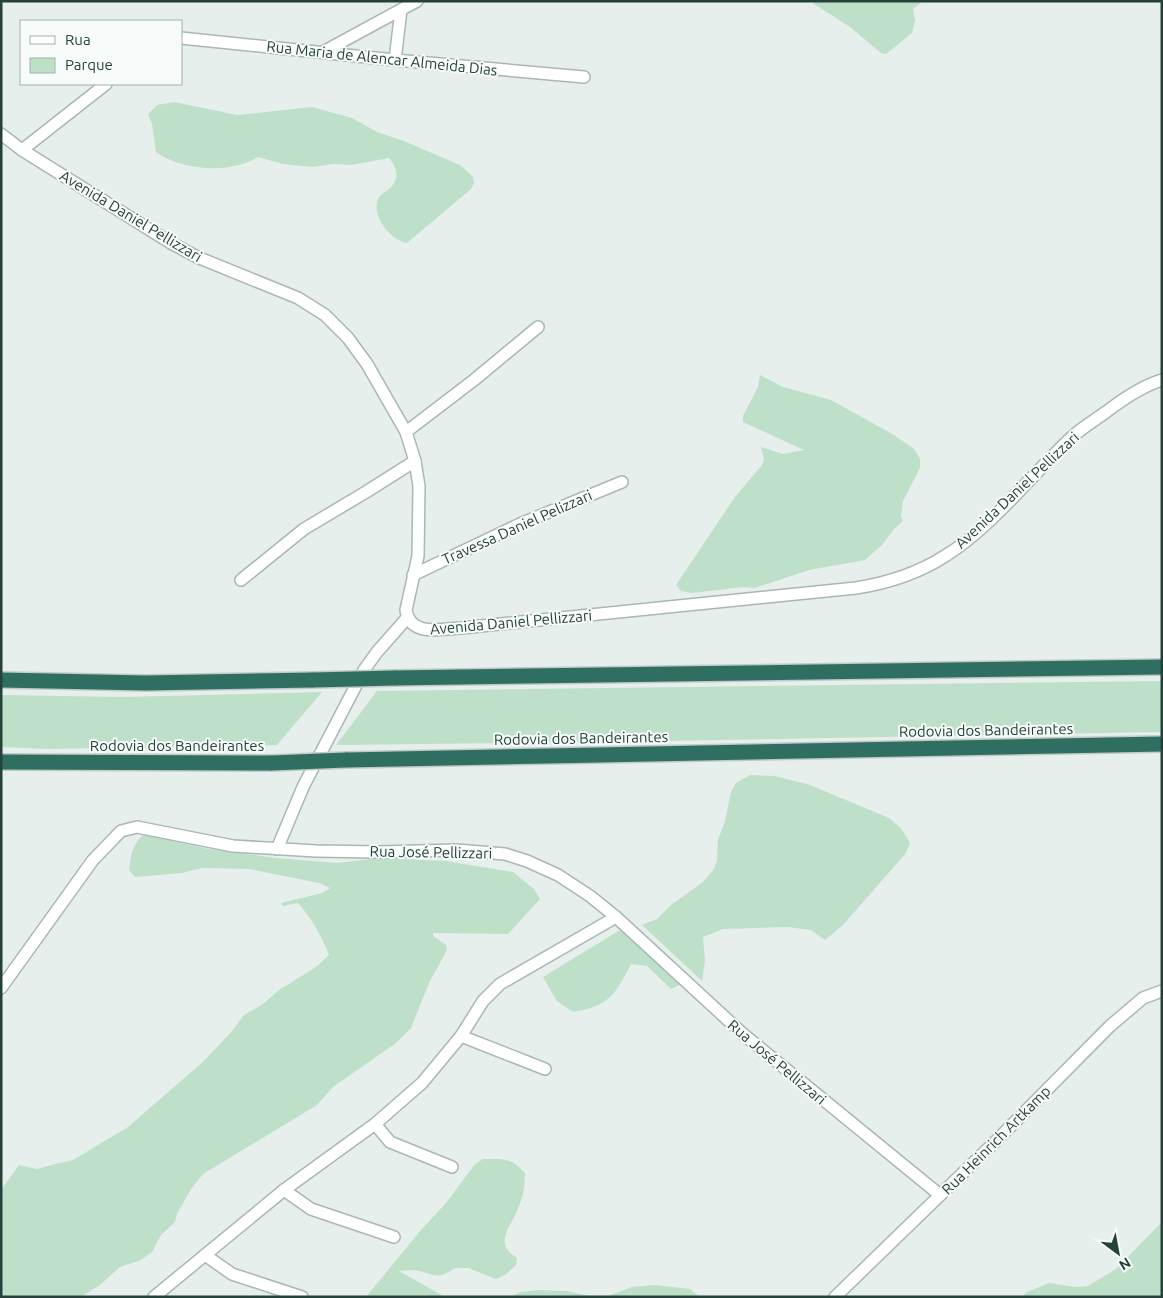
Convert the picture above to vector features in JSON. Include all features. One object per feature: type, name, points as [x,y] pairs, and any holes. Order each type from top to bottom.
[{"type":"highway","points":[[1,680],[146,683],[1162,667]]},
{"type":"highway","name":"Rodovia dos Bandeirantes","points":[[1,762],[272,763],[1162,744]]},
{"type":"street","points":[[323,52],[417,1]]},
{"type":"street","points":[[395,60],[401,10]]},
{"type":"street","name":"Rua Maria de Alencar Almeida Dias","points":[[182,38],[584,77]]},
{"type":"street","points":[[22,150],[105,85]]},
{"type":"street","name":"Avenida Daniel Pellizzari","points":[[1,134],[22,150],[179,248],[298,298],[325,315],[348,338],[367,364],[406,432],[415,461],[419,486],[418,556],[407,599],[407,618],[416,628],[426,630],[461,628],[827,591],[886,583],[915,573],[946,556],[989,520],[1074,436],[1120,402],[1151,383],[1162,380]]},
{"type":"street","points":[[406,432],[474,380],[538,327]]},
{"type":"street","points":[[240,580],[304,529],[415,461]]},
{"type":"street","name":"Travessa Daniel Pelizzari","points":[[413,575],[520,524],[622,482]]},
{"type":"street","points":[[277,849],[303,787],[364,670],[376,652],[407,618]]},
{"type":"street","name":"Rua José Pellizzari","points":[[1,988],[94,860],[121,831],[137,827],[233,846],[277,849],[379,852],[456,850],[505,854],[528,861],[558,875],[590,896],[616,917],[742,1034],[940,1195]]},
{"type":"street","points":[[154,1297],[284,1190],[376,1124],[422,1082],[461,1036],[483,1001],[500,984],[616,917]]},
{"type":"street","name":"Rua Heinrich Artkamp","points":[[836,1297],[1110,1026],[1143,998],[1162,992]]},
{"type":"street","points":[[461,1036],[545,1069]]},
{"type":"street","points":[[376,1124],[390,1142],[452,1167]]},
{"type":"street","points":[[284,1190],[311,1209],[394,1238]]},
{"type":"street","points":[[205,1255],[232,1274],[302,1297]]},
{"type":"green space","points":[[812,1],[923,1],[913,9],[915,20],[912,33],[886,54],[881,53],[850,27]]},
{"type":"green space","points":[[174,102],[237,115],[312,107],[352,118],[377,132],[404,141],[460,165],[473,177],[474,183],[471,189],[407,243],[389,233],[377,213],[378,199],[392,186],[396,179],[394,164],[389,158],[352,165],[333,164],[312,167],[283,164],[258,157],[234,166],[220,168],[206,168],[179,163],[156,152],[152,124],[148,114],[157,105]]},
{"type":"green space","points":[[760,375],[783,387],[831,400],[894,435],[914,449],[920,459],[920,468],[903,501],[901,516],[903,521],[894,529],[882,545],[865,560],[809,570],[755,588],[744,587],[692,593],[681,591],[676,585],[735,497],[762,465],[764,459],[761,447],[783,454],[804,450],[743,422],[743,416],[758,387]]},
{"type":"green space","points":[[1162,681],[1162,732],[336,745],[377,691]]},
{"type":"green space","points":[[322,692],[277,745],[49,749],[1,747],[1,695],[123,697]]},
{"type":"green space","points":[[750,775],[775,776],[810,785],[889,818],[901,828],[910,843],[906,853],[843,925],[825,940],[811,930],[788,927],[723,929],[703,937],[705,961],[702,981],[642,925],[657,919],[671,905],[703,882],[714,869],[717,860],[718,840],[725,821],[731,792],[736,783]]},
{"type":"green space","points":[[146,832],[168,840],[209,849],[276,858],[337,863],[380,858],[446,861],[513,872],[534,889],[540,899],[508,934],[433,933],[433,936],[446,945],[447,950],[429,983],[411,1028],[396,1043],[333,1087],[317,1105],[203,1174],[191,1189],[177,1214],[175,1222],[161,1235],[152,1252],[141,1260],[120,1267],[100,1285],[81,1297],[1,1297],[1,1190],[19,1165],[37,1169],[73,1160],[128,1127],[205,1060],[233,1030],[244,1015],[316,967],[329,955],[316,928],[298,903],[283,906],[281,903],[322,893],[330,888],[319,883],[249,869],[202,868],[182,873],[135,877],[129,870],[132,854],[138,840]]},
{"type":"green space","points":[[620,930],[681,984],[671,989],[647,966],[631,964],[610,997],[595,1006],[573,1012],[557,1001],[543,977]]},
{"type":"green space","points":[[483,1159],[506,1160],[515,1164],[525,1173],[521,1202],[507,1231],[505,1240],[507,1249],[517,1258],[516,1265],[505,1275],[496,1279],[468,1268],[454,1268],[443,1275],[433,1275],[412,1270],[399,1271],[445,1297],[366,1297],[421,1230],[446,1203],[475,1164]]},
{"type":"green space","points":[[1162,1222],[1162,1297],[1022,1297],[1027,1292],[1049,1283],[1076,1287],[1088,1286],[1116,1269]]},
{"type":"green space","points":[[654,1285],[690,1289],[700,1297],[605,1297],[632,1287]]},
{"type":"green space","points":[[538,1290],[567,1291],[593,1297],[510,1297],[521,1292]]}]
